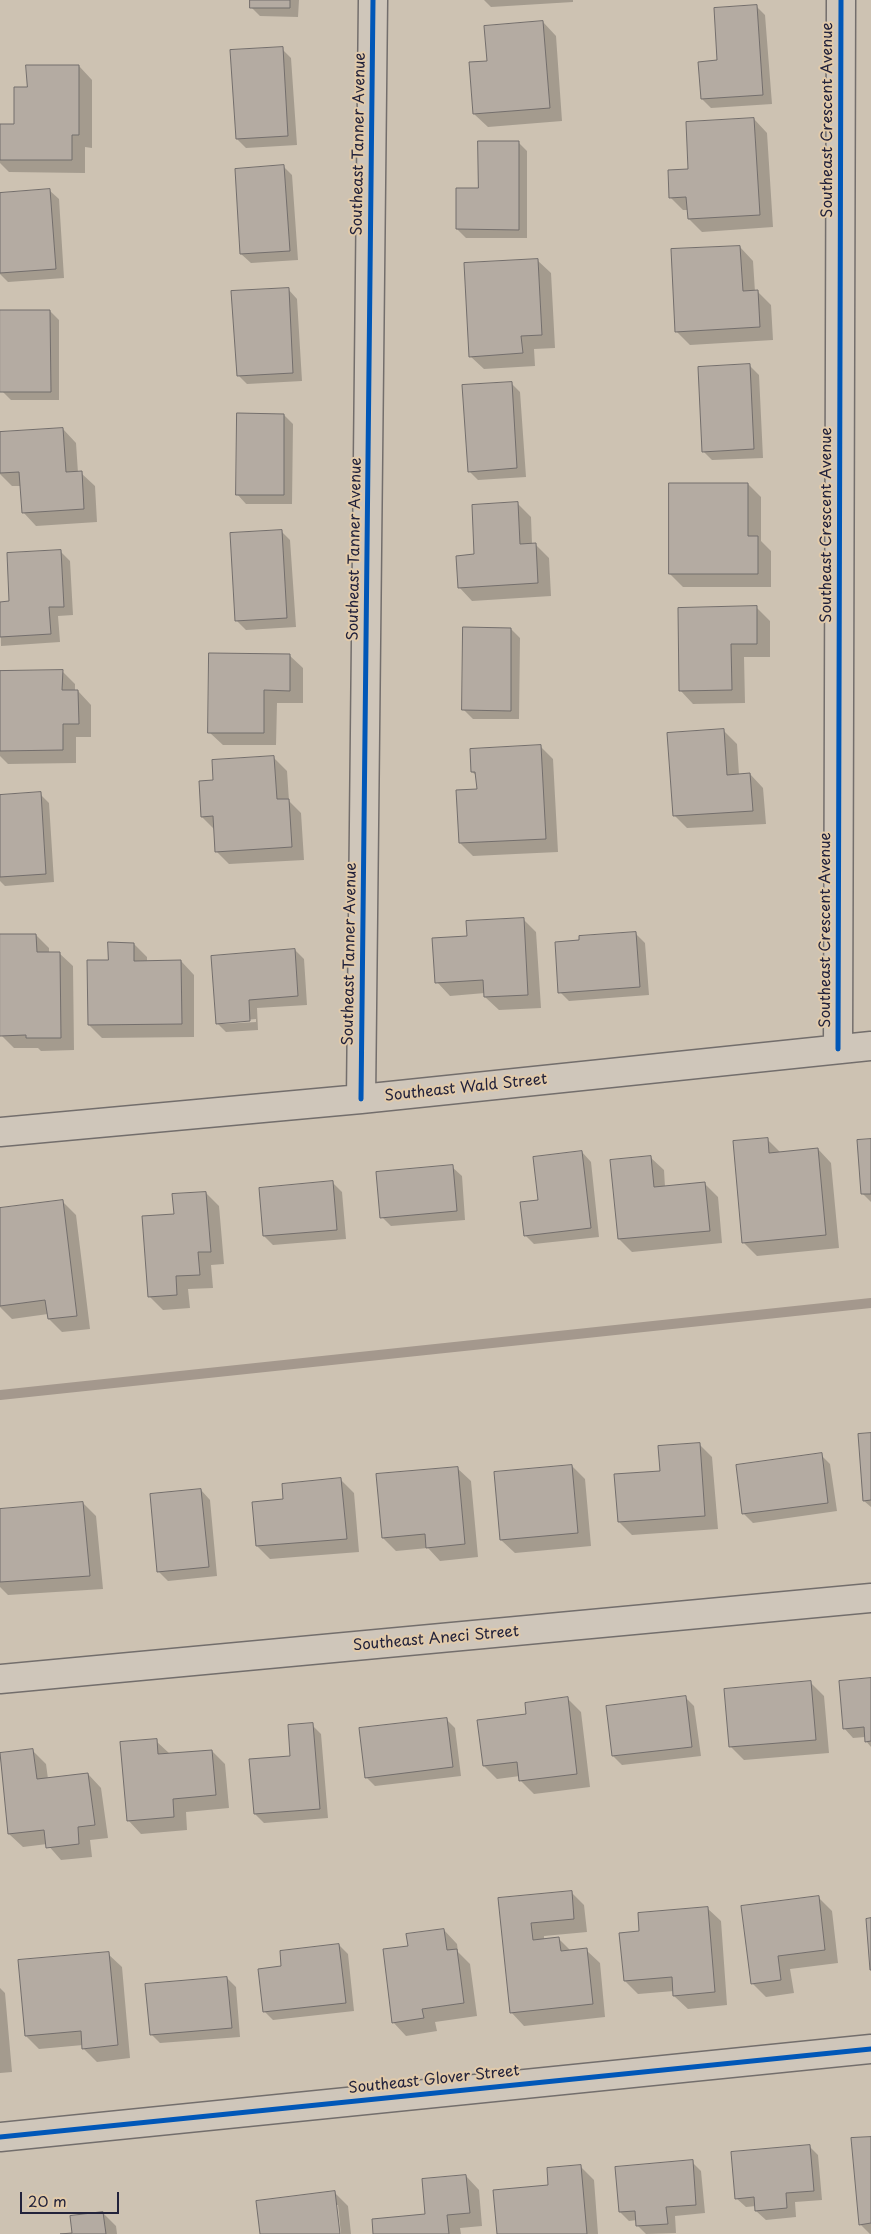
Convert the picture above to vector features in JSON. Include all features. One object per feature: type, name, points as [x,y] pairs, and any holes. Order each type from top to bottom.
[{"type":"street","name":"Southeast Tanner Avenue","points":[[361,1099],[374,0]]},
{"type":"street","name":"Southeast Crescent Avenue","points":[[838,1049],[841,0]]},
{"type":"street","name":"Southeast Wald Street","points":[[0,1132],[361,1099],[871,1046]]},
{"type":"street","name":"Southeast Aneci Street","points":[[0,1679],[871,1598]]},
{"type":"street","name":"Southeast Glover Street","points":[[0,2136],[871,2049]]},
{"type":"building","points":[[250,0],[290,0],[290,8],[250,8]]},
{"type":"building","points":[[757,5],[763,95],[701,99],[698,62],[717,60],[714,8]]},
{"type":"building","points":[[543,21],[550,108],[473,114],[469,62],[487,61],[484,26]]},
{"type":"building","points":[[283,47],[288,136],[236,139],[230,50]]},
{"type":"building","points":[[26,65],[79,65],[79,135],[72,135],[72,160],[0,160],[0,124],[14,124],[14,87],[27,87]]},
{"type":"building","points":[[754,118],[760,215],[688,219],[686,197],[669,198],[668,170],[688,169],[686,122]]},
{"type":"building","points":[[478,141],[519,141],[519,230],[456,229],[456,188],[478,188]]},
{"type":"building","points":[[284,165],[290,251],[240,254],[235,169]]},
{"type":"building","points":[[50,189],[56,269],[0,273],[0,193]]},
{"type":"building","points":[[740,246],[743,291],[758,290],[760,327],[675,332],[671,249]]},
{"type":"building","points":[[538,259],[542,335],[521,336],[523,353],[469,357],[464,263]]},
{"type":"building","points":[[289,288],[293,373],[237,376],[231,291]]},
{"type":"building","points":[[0,310],[50,310],[51,392],[0,392]]},
{"type":"building","points":[[750,364],[754,449],[702,452],[698,367]]},
{"type":"building","points":[[512,382],[517,468],[468,472],[462,385]]},
{"type":"building","points":[[237,413],[284,414],[284,495],[236,495]]},
{"type":"building","points":[[63,428],[66,472],[82,471],[84,509],[22,513],[19,472],[0,473],[0,432]]},
{"type":"building","points":[[669,483],[748,483],[748,536],[758,536],[758,574],[669,574]]},
{"type":"building","points":[[518,502],[520,544],[536,543],[538,583],[458,588],[456,556],[474,554],[472,505]]},
{"type":"building","points":[[282,530],[287,618],[235,621],[230,533]]},
{"type":"building","points":[[61,550],[64,607],[49,607],[51,634],[0,637],[0,602],[9,601],[7,553]]},
{"type":"building","points":[[757,606],[757,644],[731,644],[732,690],[679,691],[678,608]]},
{"type":"building","points":[[463,627],[511,628],[511,711],[462,710]]},
{"type":"building","points":[[209,653],[290,654],[290,691],[264,690],[264,733],[208,733]]},
{"type":"building","points":[[63,670],[62,690],[78,690],[79,724],[63,724],[63,750],[0,751],[0,671]]},
{"type":"building","points":[[724,729],[727,775],[750,773],[753,811],[673,816],[667,733]]},
{"type":"building","points":[[541,745],[546,839],[459,843],[456,790],[477,789],[475,772],[471,772],[470,749]]},
{"type":"building","points":[[274,756],[277,799],[289,799],[292,847],[215,852],[213,816],[201,817],[199,781],[213,780],[212,760]]},
{"type":"building","points":[[41,792],[46,874],[0,877],[0,795]]},
{"type":"building","points":[[524,918],[528,995],[484,997],[483,980],[435,983],[432,938],[467,936],[466,921]]},
{"type":"building","points":[[636,932],[640,987],[558,993],[555,942],[579,940],[579,936]]},
{"type":"building","points":[[0,934],[36,934],[37,952],[60,952],[61,1038],[26,1038],[26,1035],[0,1036]]},
{"type":"building","points":[[108,942],[134,943],[134,961],[181,960],[182,1024],[88,1025],[87,960],[108,960]]},
{"type":"building","points":[[295,949],[298,996],[249,1000],[250,1021],[216,1024],[211,956]]},
{"type":"building","points":[[768,1138],[769,1153],[818,1148],[826,1235],[742,1243],[733,1141]]},
{"type":"building","points":[[871,1139],[871,1194],[861,1194],[857,1140]]},
{"type":"building","points":[[582,1151],[591,1228],[524,1236],[520,1202],[538,1200],[533,1157]]},
{"type":"building","points":[[651,1156],[654,1187],[705,1182],[710,1231],[618,1239],[610,1160]]},
{"type":"building","points":[[453,1165],[457,1211],[380,1218],[376,1172]]},
{"type":"building","points":[[333,1181],[337,1230],[263,1236],[259,1188]]},
{"type":"building","points":[[206,1192],[211,1252],[198,1252],[200,1275],[176,1276],[177,1295],[148,1297],[142,1216],[174,1214],[172,1194]]},
{"type":"building","points":[[63,1200],[77,1316],[48,1319],[45,1300],[0,1306],[0,1208]]},
{"type":"building","points":[[871,1433],[871,1500],[863,1501],[858,1434]]},
{"type":"building","points":[[700,1443],[705,1516],[618,1522],[614,1474],[660,1471],[658,1446]]},
{"type":"building","points":[[822,1453],[828,1503],[742,1514],[736,1465]]},
{"type":"building","points":[[572,1465],[578,1533],[500,1540],[494,1472]]},
{"type":"building","points":[[458,1467],[465,1544],[426,1548],[425,1534],[382,1538],[376,1474]]},
{"type":"building","points":[[341,1478],[347,1539],[256,1546],[252,1502],[283,1499],[282,1484]]},
{"type":"building","points":[[201,1489],[209,1567],[157,1572],[150,1494]]},
{"type":"building","points":[[83,1502],[90,1576],[0,1582],[0,1509]]},
{"type":"building","points":[[871,1678],[871,1741],[865,1742],[864,1727],[843,1729],[839,1681]]},
{"type":"building","points":[[811,1681],[816,1740],[729,1747],[724,1689]]},
{"type":"building","points":[[686,1696],[692,1747],[612,1756],[606,1706]]},
{"type":"building","points":[[568,1697],[577,1774],[519,1781],[517,1762],[483,1766],[477,1720],[526,1714],[525,1703]]},
{"type":"building","points":[[447,1718],[453,1767],[365,1778],[359,1728]]},
{"type":"building","points":[[313,1723],[320,1809],[254,1814],[249,1759],[290,1756],[288,1725]]},
{"type":"building","points":[[157,1739],[158,1754],[212,1750],[216,1795],[173,1799],[174,1817],[127,1821],[120,1742]]},
{"type":"building","points":[[33,1749],[37,1779],[88,1773],[95,1825],[78,1827],[79,1844],[46,1848],[44,1830],[8,1834],[0,1753]]},
{"type":"building","points":[[572,1891],[574,1919],[531,1923],[533,1940],[559,1937],[561,1951],[587,1948],[593,2004],[510,2013],[498,1898]]},
{"type":"building","points":[[819,1896],[825,1950],[778,1956],[781,1980],[751,1984],[741,1906]]},
{"type":"building","points":[[708,1907],[715,1992],[673,1996],[672,1977],[624,1981],[619,1933],[639,1931],[638,1913]]},
{"type":"building","points":[[871,1918],[871,1970],[870,1970],[866,1919]]},
{"type":"building","points":[[444,1929],[447,1950],[457,1949],[464,2003],[422,2009],[424,2018],[392,2023],[383,1949],[408,1946],[406,1934]]},
{"type":"building","points":[[339,1944],[346,2003],[263,2012],[258,1969],[281,1966],[280,1951]]},
{"type":"building","points":[[109,1952],[118,2045],[82,2049],[81,2031],[25,2036],[18,1960]]},
{"type":"building","points":[[227,1977],[232,2028],[150,2035],[145,1984]]},
{"type":"building","points":[[871,2137],[871,2223],[859,2225],[851,2138]]},
{"type":"building","points":[[810,2145],[814,2191],[786,2193],[787,2208],[755,2211],[754,2197],[735,2199],[731,2152]]},
{"type":"building","points":[[693,2160],[696,2205],[666,2207],[668,2224],[636,2226],[635,2211],[619,2212],[615,2167]]},
{"type":"building","points":[[581,2165],[587,2234],[497,2234],[493,2190],[548,2185],[547,2168]]},
{"type":"building","points":[[466,2175],[470,2213],[447,2215],[449,2234],[373,2234],[372,2219],[425,2214],[422,2179]]},
{"type":"building","points":[[335,2191],[340,2234],[260,2234],[256,2201]]},
{"type":"building","points":[[103,2212],[106,2234],[60,2234],[72,2233],[70,2216]]},
{"type":"waterway","points":[[0,1395],[871,1303]]},
{"type":"cycle path","points":[[361,1099],[373,0]]},
{"type":"cycle path","points":[[838,1049],[841,0]]},
{"type":"cycle path","points":[[0,2137],[871,2049]]}]
